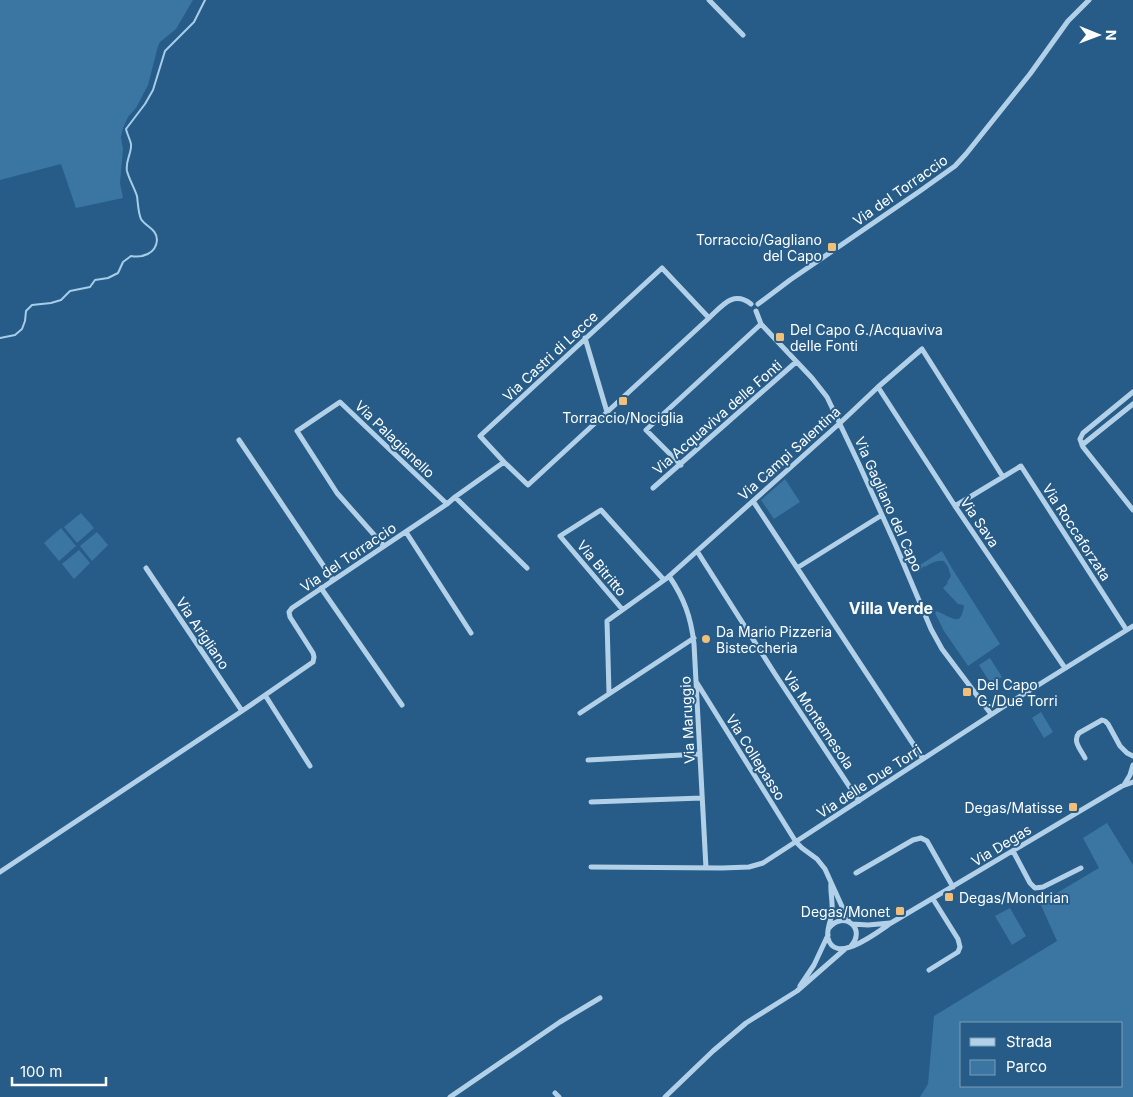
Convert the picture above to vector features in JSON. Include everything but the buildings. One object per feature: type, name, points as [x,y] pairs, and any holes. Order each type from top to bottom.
[{"type":"street","points":[[709,0],[743,35]]},
{"type":"street","name":"Via del Torraccio","points":[[758,304],[955,166],[1024,81],[1068,22],[1089,0]]},
{"type":"street","name":"Via Castri di Lecce","points":[[504,462],[480,436],[662,268],[709,318]]},
{"type":"street","points":[[504,462],[528,485],[731,299],[744,299],[751,304],[755,302],[759,307],[756,311],[751,309],[751,304]]},
{"type":"street","name":"Via Gagliano del Capo","points":[[756,311],[761,324],[812,378],[827,397],[882,515],[931,629],[942,649],[991,714]]},
{"type":"street","points":[[681,465],[646,430],[761,324]]},
{"type":"street","points":[[586,338],[607,412]]},
{"type":"street","name":"Via Campi Salentina","points":[[609,693],[607,621],[669,576],[922,349],[1002,477]]},
{"type":"street","name":"Via Acquaviva delle Fonti","points":[[653,488],[796,362]]},
{"type":"street","name":"Via Sava","points":[[878,387],[1064,668]]},
{"type":"street","points":[[1133,392],[1083,433],[1080,439],[1082,445],[1133,510]]},
{"type":"street","name":"Via Palagianello","points":[[384,546],[337,493],[297,431],[340,402],[447,504]]},
{"type":"street","points":[[1082,445],[1133,404]]},
{"type":"street","points":[[239,440],[333,580]]},
{"type":"street","name":"Via del Torraccio","points":[[0,872],[242,711],[312,662],[314,660],[313,654],[290,617],[292,608],[447,504],[504,462]]},
{"type":"street","name":"Via Roccaforzata","points":[[1002,477],[1021,466],[1126,629]]},
{"type":"street","points":[[955,506],[1002,477]]},
{"type":"street","points":[[455,497],[527,568]]},
{"type":"street","points":[[753,501],[923,759]]},
{"type":"street","name":"Via Bitritto","points":[[622,609],[560,536],[601,510],[664,580]]},
{"type":"street","points":[[797,568],[882,515]]},
{"type":"street","points":[[406,532],[471,633]]},
{"type":"street","name":"Via Montemesola","points":[[697,551],[859,801]]},
{"type":"street","name":"Via Arigliano","points":[[146,568],[242,711]]},
{"type":"street","name":"Via Maruggio","points":[[669,576],[685,603],[694,638],[706,868]]},
{"type":"street","points":[[321,588],[402,705]]},
{"type":"street","name":"Via delle Due Torri","points":[[591,867],[744,867],[758,865],[772,859],[991,714],[1133,626]]},
{"type":"street","points":[[580,713],[694,638]]},
{"type":"street","name":"Via Collepasso","points":[[696,683],[796,842]]},
{"type":"street","points":[[265,695],[310,766]]},
{"type":"street","points":[[1085,758],[1076,742],[1077,735],[1102,720],[1106,722],[1122,748],[1133,756]]},
{"type":"street","points":[[588,760],[700,754]]},
{"type":"street","points":[[1122,786],[1126,783],[1133,765]]},
{"type":"street","name":"Via Degas","points":[[665,1097],[713,1051],[746,1023],[797,991],[848,948],[865,940],[1122,786],[1133,782]]},
{"type":"street","points":[[591,802],[702,798]]},
{"type":"street","points":[[856,873],[914,839],[921,838],[926,840],[953,887]]},
{"type":"street","points":[[796,842],[822,865],[850,923],[856,929],[854,942],[848,948],[839,949],[835,947],[830,942],[828,935]]},
{"type":"street","points":[[1013,851],[1030,882],[1036,888],[1043,887],[1081,868]]},
{"type":"street","points":[[797,991],[814,965],[828,935],[832,910],[831,883]]},
{"type":"street","points":[[929,970],[958,952],[960,947],[958,939],[933,899]]},
{"type":"street","points":[[829,929],[837,921],[843,920],[850,923]]},
{"type":"street","name":"Via Degas","points":[[850,923],[891,924]]},
{"type":"street","points":[[450,1097],[560,1022],[600,998]]},
{"type":"green space","points":[[0,0],[193,0],[176,29],[160,42],[148,85],[123,128],[121,137],[123,149],[120,183],[123,198],[76,208],[61,164],[0,180]]},
{"type":"green space","points":[[785,479],[800,502],[774,519],[761,500]]},
{"type":"green space","points":[[81,513],[94,528],[77,543],[64,527]]},
{"type":"green space","points":[[61,528],[76,546],[59,561],[44,543]]},
{"type":"green space","points":[[97,532],[108,545],[92,561],[80,546]]},
{"type":"green space","points":[[79,550],[90,563],[74,579],[62,564]]},
{"type":"green space","points":[[942,551],[1000,644],[968,666],[944,631],[935,613],[937,611],[958,619],[963,612],[964,606],[958,604],[943,588],[951,576],[948,567],[944,561],[941,561],[924,566],[918,573],[915,568]]},
{"type":"green space","points":[[990,658],[1002,677],[991,684],[979,665]]},
{"type":"green space","points":[[1041,712],[1053,732],[1044,738],[1032,718]]},
{"type":"green space","points":[[1107,823],[1133,865],[1133,1097],[920,1097],[928,1084],[934,1016],[1057,941],[1040,903],[1099,868],[1083,838]]},
{"type":"green space","points":[[1010,908],[1026,936],[1012,945],[995,916]]},
{"type":"waterway","points":[[0,338],[15,335],[22,329],[26,311],[32,305],[61,300],[70,291],[90,287],[95,280],[108,278],[118,273],[123,262],[131,256],[144,256],[154,249],[157,236],[141,219],[137,196],[127,171],[131,144],[126,129],[153,90],[165,51],[194,22],[205,0]]},
{"type":"place","name":"Torraccio/Gagliano del Capo","points":[[832,247]]},
{"type":"place","name":"Del Capo G./Acquaviva delle Fonti","points":[[780,337]]},
{"type":"place","name":"Torraccio/Nociglia","points":[[623,401]]},
{"type":"place","name":"Da Mario Pizzeria Bisteccheria","points":[[706,639]]},
{"type":"place","name":"Del Capo G./Due Torri","points":[[967,692]]},
{"type":"place","name":"Degas/Matisse","points":[[1073,807]]},
{"type":"place","name":"Degas/Mondrian","points":[[949,897]]},
{"type":"place","name":"Degas/Monet","points":[[900,911]]},
{"type":"district","name":"Villa Verde","points":[[891,608]]}]
